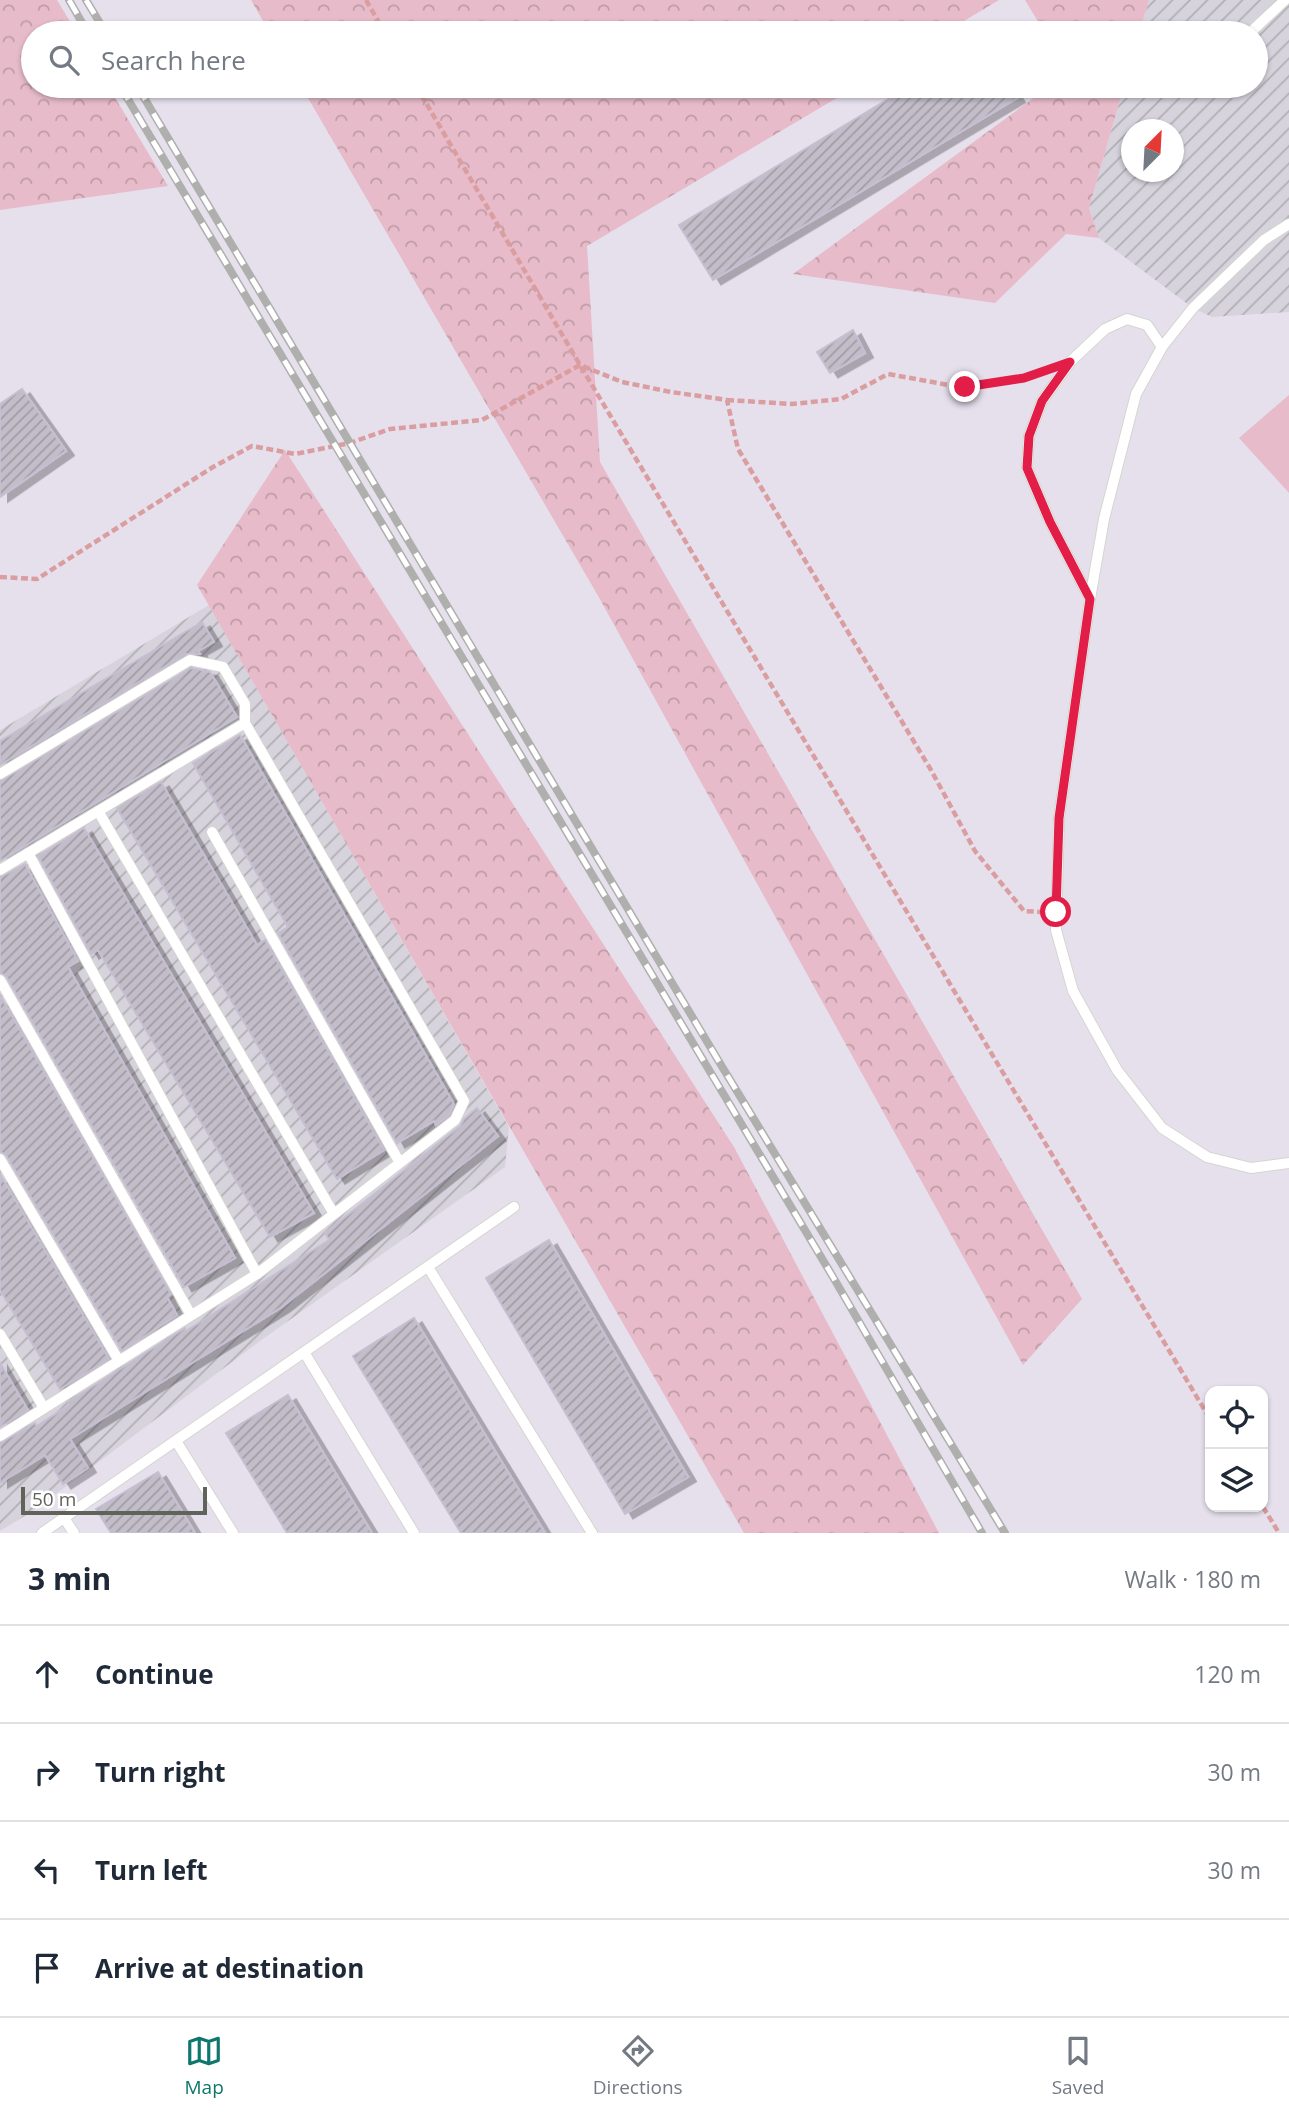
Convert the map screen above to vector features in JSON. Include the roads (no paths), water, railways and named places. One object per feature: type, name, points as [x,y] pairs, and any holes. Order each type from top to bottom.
[{"type":"lane","points":[[1263,21],[1285,0]]},
{"type":"lane","points":[[1289,224],[1255,248],[1194,309],[1162,347],[1136,394],[1104,519],[1090,599],[1059,818],[1056,912],[1056,930],[1073,991],[1117,1070],[1162,1128],[1207,1157],[1251,1168],[1289,1163]]},
{"type":"lane","points":[[1090,599],[1050,522],[1027,468],[1029,436],[1042,401],[1070,362],[1105,329],[1127,318],[1147,325],[1162,347]]},
{"type":"lane","points":[[0,774],[190,660],[223,667],[246,704],[245,723],[464,1101],[456,1120],[257,1274],[0,1436]]},
{"type":"lane","points":[[0,870],[245,723]]},
{"type":"lane","points":[[98,811],[334,1214]]},
{"type":"lane","points":[[212,832],[400,1163]]},
{"type":"lane","points":[[28,853],[257,1274]]},
{"type":"lane","points":[[0,980],[191,1315]]},
{"type":"lane","points":[[0,1160],[119,1361]]},
{"type":"lane","points":[[42,1533],[514,1208]]},
{"type":"lane","points":[[428,1267],[592,1533]]},
{"type":"lane","points":[[0,1334],[44,1408]]},
{"type":"lane","points":[[304,1352],[414,1533]]},
{"type":"lane","points":[[176,1441],[233,1533]]},
{"type":"lane","points":[[64,1518],[74,1533]]},
{"type":"railway","points":[[69,0],[81,21]]},
{"type":"railway","points":[[86,0],[99,21]]},
{"type":"railway","points":[[127,98],[833,1277],[982,1533]]},
{"type":"railway","points":[[144,98],[718,1060],[1005,1533]]}]
